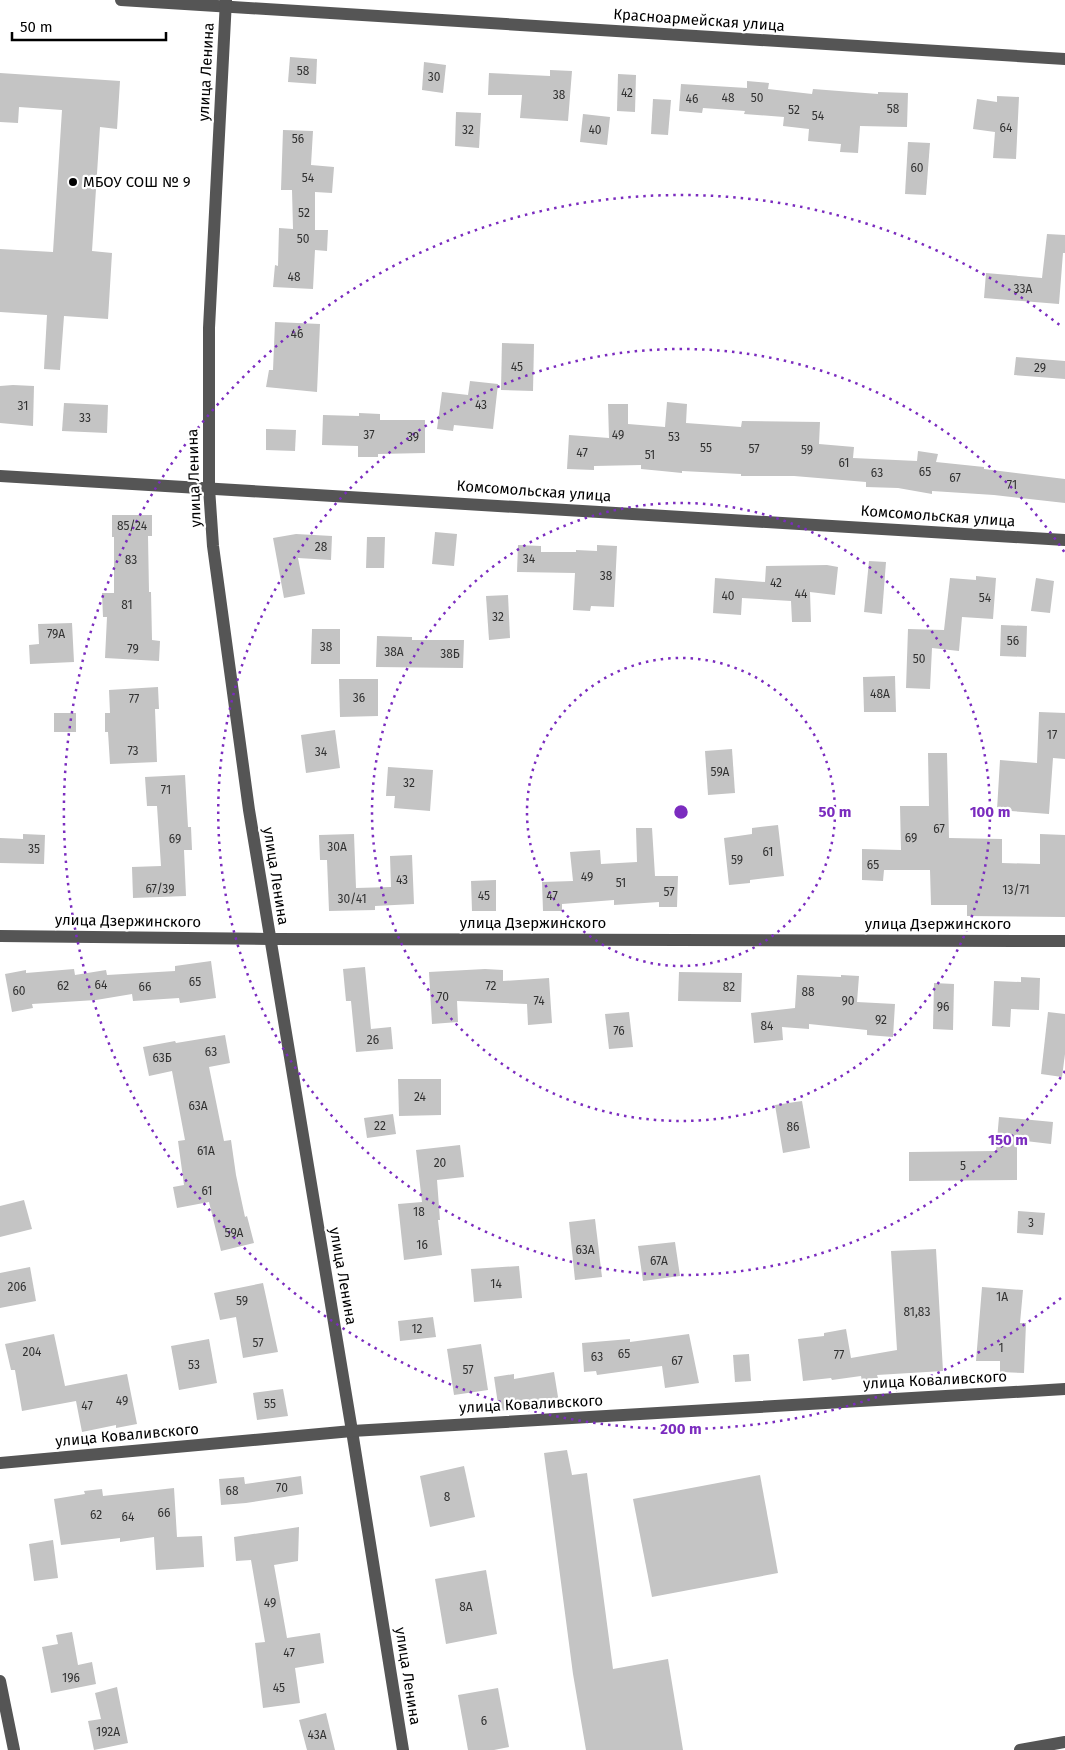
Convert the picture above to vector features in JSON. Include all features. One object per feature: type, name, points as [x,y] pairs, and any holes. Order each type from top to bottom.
[{"type":"street","name":"Красноармейская улица","points":[[121,0],[226,3],[1065,59]]},
{"type":"street","name":"улица Ленина","points":[[226,3],[209,328],[209,488],[213,546],[249,810],[403,1750]]},
{"type":"street","name":"Комсомольская улица","points":[[0,476],[1065,540]]},
{"type":"street","name":"улица Дзержинского","points":[[0,936],[270,939],[1065,941]]},
{"type":"street","name":"улица Коваливского","points":[[0,1462],[352,1431],[1065,1388]]},
{"type":"street","points":[[0,1681],[14,1750]]},
{"type":"street","points":[[1020,1750],[1065,1742]]},
{"type":"building","points":[[290,57],[317,59],[316,84],[288,82]]},
{"type":"building","points":[[424,62],[446,65],[443,93],[422,90]]},
{"type":"building","points":[[550,70],[572,71],[568,121],[520,118],[522,95],[488,95],[489,73],[550,76]]},
{"type":"building","points":[[0,73],[120,81],[117,129],[100,127],[92,251],[112,253],[108,319],[64,316],[60,370],[44,369],[47,315],[0,312],[0,249],[53,252],[62,110],[19,107],[18,123],[0,122]]},
{"type":"building","points":[[618,74],[636,75],[635,112],[617,111]]},
{"type":"building","points":[[747,81],[769,83],[768,89],[812,94],[813,89],[878,94],[878,92],[908,93],[907,127],[860,126],[858,153],[840,152],[841,144],[808,141],[809,129],[783,126],[784,117],[744,114],[745,111],[703,108],[702,113],[679,111],[681,84],[747,88]]},
{"type":"building","points":[[997,96],[1019,97],[1016,159],[993,158],[995,132],[973,129],[977,99],[997,102]]},
{"type":"building","points":[[653,99],[671,100],[668,135],[651,134]]},
{"type":"building","points":[[456,112],[481,113],[479,148],[455,146]]},
{"type":"building","points":[[583,114],[610,117],[607,145],[580,142]]},
{"type":"building","points":[[283,130],[313,131],[311,165],[334,167],[332,193],[315,192],[315,230],[328,230],[327,251],[315,250],[313,289],[273,287],[275,265],[278,266],[279,228],[293,229],[292,190],[281,190]]},
{"type":"building","points":[[908,142],[930,143],[926,195],[905,194]]},
{"type":"building","points":[[1047,234],[1065,235],[1065,253],[1063,253],[1059,304],[984,298],[986,273],[1042,278]]},
{"type":"building","points":[[275,322],[320,324],[317,392],[266,387],[269,370],[273,370]]},
{"type":"building","points":[[502,343],[534,344],[533,391],[501,390]]},
{"type":"building","points":[[1016,357],[1065,361],[1065,379],[1014,375]]},
{"type":"building","points":[[470,381],[498,384],[493,429],[454,425],[453,431],[437,429],[442,392],[468,395]]},
{"type":"building","points":[[0,386],[34,386],[33,426],[0,423]]},
{"type":"building","points":[[667,402],[687,404],[686,423],[741,427],[742,421],[820,422],[819,444],[854,447],[853,458],[917,461],[918,451],[938,454],[936,462],[1065,479],[1065,503],[994,495],[932,491],[932,494],[898,488],[866,487],[866,482],[794,476],[741,476],[741,474],[682,471],[682,473],[641,469],[641,465],[594,466],[594,470],[567,469],[569,435],[609,438],[608,404],[628,404],[628,424],[665,427]]},
{"type":"building","points":[[64,403],[108,405],[107,433],[62,431]]},
{"type":"building","points":[[359,413],[380,414],[380,420],[425,420],[425,453],[378,454],[378,457],[358,457],[358,446],[322,445],[323,415],[359,416]]},
{"type":"building","points":[[266,429],[296,430],[295,451],[266,450]]},
{"type":"building","points":[[112,515],[152,515],[152,536],[148,536],[149,592],[151,592],[152,640],[160,641],[159,661],[105,658],[107,617],[103,617],[102,593],[114,593]]},
{"type":"building","points":[[435,532],[457,534],[454,566],[432,564]]},
{"type":"building","points":[[296,534],[332,536],[331,560],[298,558],[305,594],[284,598],[273,538]]},
{"type":"building","points":[[367,537],[385,537],[384,568],[366,568]]},
{"type":"building","points":[[518,545],[541,546],[541,552],[597,551],[597,545],[617,546],[614,607],[591,606],[590,611],[573,610],[575,573],[517,572]]},
{"type":"building","points":[[869,561],[886,562],[882,614],[864,612]]},
{"type":"building","points":[[827,565],[838,567],[835,595],[810,592],[811,622],[792,622],[791,601],[742,598],[741,615],[713,613],[715,578],[765,582],[766,566]]},
{"type":"building","points":[[976,576],[996,578],[993,619],[962,617],[959,651],[932,648],[930,689],[906,688],[908,629],[944,630],[950,578],[976,580]]},
{"type":"building","points":[[1036,578],[1054,581],[1050,613],[1031,611]]},
{"type":"building","points":[[508,595],[510,638],[489,640],[486,596]]},
{"type":"building","points":[[72,623],[74,662],[30,664],[29,645],[39,644],[38,624]]},
{"type":"building","points":[[1001,625],[1027,626],[1026,657],[1000,656]]},
{"type":"building","points":[[312,629],[340,629],[340,664],[311,664]]},
{"type":"building","points":[[377,636],[412,637],[412,640],[464,640],[463,668],[376,667]]},
{"type":"building","points":[[895,676],[896,712],[864,712],[863,677]]},
{"type":"building","points":[[339,679],[378,679],[378,716],[340,717]]},
{"type":"building","points":[[158,687],[159,709],[155,709],[157,762],[110,764],[108,732],[105,732],[105,713],[110,713],[109,690]]},
{"type":"building","points":[[1039,712],[1065,713],[1065,759],[1053,758],[1049,814],[997,810],[1000,760],[1037,763]]},
{"type":"building","points":[[54,713],[76,713],[76,732],[54,732]]},
{"type":"building","points":[[335,730],[340,768],[306,773],[301,735]]},
{"type":"building","points":[[732,749],[735,793],[708,795],[705,751]]},
{"type":"building","points":[[928,753],[947,753],[949,838],[1002,839],[1002,863],[1040,864],[1040,834],[1065,835],[1065,917],[967,916],[967,905],[931,905],[930,870],[884,870],[883,881],[862,880],[862,849],[901,850],[900,806],[929,806]]},
{"type":"building","points":[[388,767],[433,770],[430,811],[394,808],[395,796],[386,796]]},
{"type":"building","points":[[185,775],[188,827],[191,827],[192,850],[184,850],[186,896],[133,898],[132,867],[161,866],[157,806],[147,806],[145,777]]},
{"type":"building","points":[[778,825],[784,876],[750,880],[750,883],[729,885],[724,838],[752,834],[752,828]]},
{"type":"building","points":[[636,828],[652,828],[655,876],[678,876],[677,907],[659,907],[659,902],[614,905],[614,900],[562,904],[562,911],[543,911],[542,882],[573,881],[570,852],[600,850],[601,864],[637,862]]},
{"type":"building","points":[[23,834],[45,835],[44,864],[0,863],[0,838],[23,839]]},
{"type":"building","points":[[354,834],[356,888],[391,887],[390,856],[412,855],[414,904],[375,906],[375,910],[329,911],[327,860],[320,860],[319,835]]},
{"type":"building","points":[[496,880],[496,911],[472,911],[471,881]]},
{"type":"building","points":[[211,961],[216,998],[180,1003],[179,998],[133,1001],[132,994],[96,1000],[32,1004],[33,1008],[12,1012],[5,974],[26,970],[26,973],[74,969],[75,975],[106,970],[107,975],[175,971],[175,966]]},
{"type":"building","points":[[365,967],[371,1029],[391,1027],[393,1049],[356,1052],[351,1001],[346,1001],[343,969]]},
{"type":"building","points":[[503,970],[503,981],[549,978],[552,1023],[528,1025],[527,1004],[457,1001],[458,1022],[432,1024],[429,972]]},
{"type":"building","points":[[679,972],[742,973],[741,1002],[678,1001]]},
{"type":"building","points":[[797,975],[859,976],[857,1002],[895,1004],[893,1037],[867,1035],[867,1030],[809,1024],[809,1029],[782,1027],[783,1040],[754,1043],[751,1013],[795,1008]]},
{"type":"building","points":[[1021,977],[1040,978],[1039,1010],[1011,1009],[1010,1027],[992,1026],[994,981],[1021,982]]},
{"type":"building","points":[[934,983],[954,984],[953,1030],[933,1029]]},
{"type":"building","points":[[629,1012],[633,1047],[609,1049],[605,1014]]},
{"type":"building","points":[[1048,1012],[1065,1014],[1065,1054],[1062,1077],[1041,1074]]},
{"type":"building","points":[[225,1035],[230,1063],[209,1067],[224,1141],[231,1140],[245,1217],[247,1216],[254,1243],[221,1251],[209,1202],[177,1208],[173,1187],[184,1185],[178,1141],[185,1140],[172,1071],[149,1076],[143,1047]]},
{"type":"building","points":[[398,1079],[441,1079],[441,1115],[399,1116]]},
{"type":"building","points":[[802,1101],[810,1148],[783,1153],[775,1105]]},
{"type":"building","points":[[393,1114],[396,1134],[367,1138],[364,1118]]},
{"type":"building","points":[[999,1117],[1053,1122],[1051,1144],[1017,1140],[1017,1180],[909,1181],[909,1152],[996,1151]]},
{"type":"building","points":[[460,1145],[464,1177],[437,1180],[440,1220],[438,1220],[442,1255],[404,1260],[398,1204],[422,1202],[416,1150]]},
{"type":"building","points":[[24,1200],[32,1229],[0,1237],[0,1206]]},
{"type":"building","points":[[1018,1211],[1045,1213],[1043,1235],[1017,1233]]},
{"type":"building","points":[[595,1219],[602,1277],[575,1280],[569,1222]]},
{"type":"building","points":[[675,1242],[680,1276],[643,1281],[638,1246]]},
{"type":"building","points":[[936,1249],[943,1371],[877,1375],[878,1378],[862,1381],[861,1376],[803,1381],[798,1339],[824,1336],[824,1333],[846,1329],[851,1358],[897,1350],[891,1251]]},
{"type":"building","points":[[519,1266],[522,1298],[474,1302],[471,1269]]},
{"type":"building","points":[[30,1267],[36,1301],[0,1308],[0,1273]]},
{"type":"building","points":[[263,1283],[278,1352],[243,1358],[236,1317],[220,1320],[214,1293]]},
{"type":"building","points":[[982,1287],[1023,1290],[1020,1323],[1026,1323],[1024,1373],[1000,1372],[1000,1361],[976,1361]]},
{"type":"building","points":[[433,1317],[436,1337],[400,1341],[398,1321]]},
{"type":"building","points":[[54,1334],[65,1386],[127,1374],[137,1424],[116,1428],[116,1425],[82,1432],[76,1401],[22,1411],[15,1370],[11,1370],[5,1344]]},
{"type":"building","points":[[689,1334],[699,1383],[665,1388],[662,1366],[597,1375],[596,1371],[584,1372],[582,1343],[630,1339],[630,1342]]},
{"type":"building","points":[[209,1339],[217,1383],[179,1390],[171,1346]]},
{"type":"building","points":[[481,1344],[488,1390],[454,1395],[447,1349]]},
{"type":"building","points":[[749,1354],[751,1381],[735,1382],[733,1355]]},
{"type":"building","points":[[554,1372],[559,1403],[499,1411],[494,1377],[514,1374],[514,1379]]},
{"type":"building","points":[[283,1389],[288,1416],[257,1420],[253,1393]]},
{"type":"building","points":[[567,1450],[572,1475],[587,1473],[613,1669],[668,1659],[683,1750],[586,1750],[573,1674],[544,1453]]},
{"type":"building","points":[[464,1466],[475,1517],[430,1527],[420,1476]]},
{"type":"building","points":[[760,1475],[778,1573],[652,1597],[633,1499]]},
{"type":"building","points":[[301,1476],[303,1494],[221,1505],[219,1479],[244,1477],[245,1484]]},
{"type":"building","points":[[174,1488],[177,1537],[202,1536],[204,1567],[156,1570],[154,1537],[120,1542],[120,1538],[61,1545],[54,1499],[85,1494],[84,1491],[102,1489],[103,1496]]},
{"type":"building","points":[[299,1527],[298,1561],[274,1565],[287,1638],[320,1633],[324,1663],[295,1668],[300,1703],[263,1708],[255,1643],[265,1642],[251,1560],[236,1561],[234,1537]]},
{"type":"building","points":[[53,1540],[58,1578],[34,1581],[29,1544]]},
{"type":"building","points":[[486,1570],[497,1634],[446,1644],[435,1579]]},
{"type":"building","points":[[72,1632],[78,1665],[92,1662],[96,1684],[51,1693],[42,1647],[58,1644],[56,1635]]},
{"type":"building","points":[[117,1687],[128,1743],[94,1750],[88,1721],[101,1719],[95,1693]]},
{"type":"building","points":[[498,1688],[509,1747],[494,1750],[468,1750],[458,1695]]},
{"type":"building","points":[[326,1713],[335,1750],[307,1750],[299,1720]]},
{"type":"place","name":"МБОУ СОШ № 9","points":[[73,182]]}]
